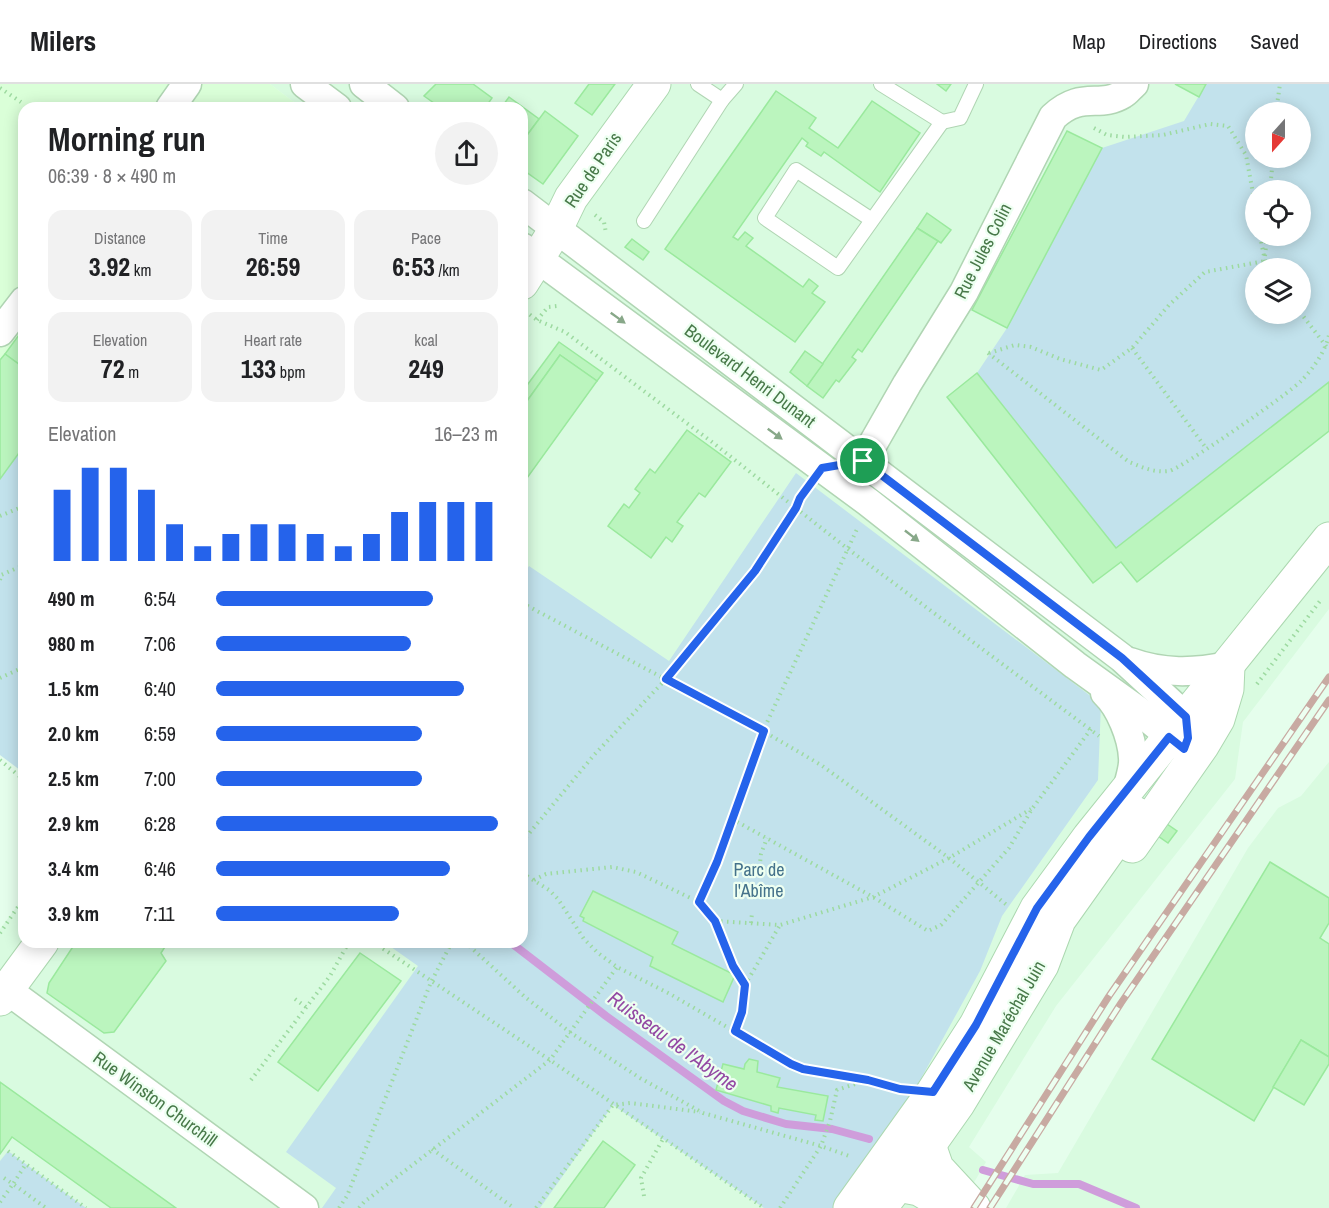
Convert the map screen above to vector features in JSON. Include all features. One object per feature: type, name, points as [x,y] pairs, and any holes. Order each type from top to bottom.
[{"type":"main road","name":"Rue de Paris","points":[[528,263],[556,229],[571,198],[654,84]]},
{"type":"main road","points":[[1183,736],[1218,719],[1227,689],[1228,666],[1329,539]]},
{"type":"main road","name":"Avenue Maréchal Juin","points":[[878,1197],[915,1142],[933,1092],[976,1025],[1037,908],[1089,837],[1127,791],[1183,736]]},
{"type":"main road","name":"Avenue Maréchal Juin","points":[[915,1142],[958,1104],[1042,965],[1076,925],[1183,736]]},
{"type":"main road","points":[[3,994],[38,948]]},
{"type":"main road","points":[[915,1142],[974,1208]]},
{"type":"main road","points":[[878,1197],[919,1189],[951,1208]]},
{"type":"street","points":[[174,102],[188,84]]},
{"type":"street","points":[[305,84],[329,102]]},
{"type":"street","points":[[364,84],[387,102]]},
{"type":"street","points":[[1061,110],[1079,101],[1106,99],[1123,94],[1134,84]]},
{"type":"street","name":"Rue Jules Colin","points":[[863,461],[964,292],[1045,131],[1053,117],[1061,110]]},
{"type":"street","name":"Boulevard Henri Dunant","points":[[528,208],[1122,658],[1183,736]]},
{"type":"street","name":"Boulevard Henri Dunant","points":[[528,263],[822,468],[1075,664],[1143,714],[1183,736]]},
{"type":"street","points":[[0,332],[18,309]]},
{"type":"street","name":"Boulevard Henri Dunant","points":[[1122,658],[1145,667],[1165,671],[1202,671],[1228,666]]},
{"type":"street","name":"Boulevard Henri Dunant","points":[[1075,664],[1111,699],[1128,732],[1134,758],[1127,791]]},
{"type":"street","name":"Rue Winston Churchill","points":[[3,994],[304,1208]]},
{"type":"lane","points":[[698,84],[722,100]]},
{"type":"lane","points":[[644,221],[722,100],[736,84]]},
{"type":"lane","points":[[881,84],[942,122]]},
{"type":"lane","points":[[872,220],[796,170],[765,218],[838,268],[942,122],[960,118],[976,84]]},
{"type":"path","points":[[1277,102],[1280,84]]},
{"type":"path","points":[[0,88],[21,102]]},
{"type":"path","points":[[1061,110],[1107,135],[1125,137],[1163,135],[1210,124],[1228,126],[1246,155],[1251,180]]},
{"type":"path","points":[[1245,265],[1205,272],[1169,305],[1132,348],[1101,370],[1060,359],[1031,347],[1015,345],[988,354],[1129,462],[1149,470],[1170,471],[1265,409],[1300,382],[1328,349],[1329,335]]},
{"type":"path","points":[[528,313],[537,320],[565,332],[848,549],[1091,729],[1123,758],[1134,758]]},
{"type":"path","points":[[1309,324],[1328,349]]},
{"type":"path","points":[[1132,348],[1206,448]]},
{"type":"path","points":[[528,835],[594,755],[666,679],[755,571],[796,508],[800,498],[822,468]]},
{"type":"path","points":[[699,902],[717,862],[764,731],[868,502]]},
{"type":"path","points":[[0,516],[18,508]]},
{"type":"path","points":[[0,580],[0,575],[18,568]]},
{"type":"path","points":[[1253,690],[1322,598]]},
{"type":"path","points":[[528,606],[764,731],[821,765],[949,858],[1014,911]]},
{"type":"path","points":[[0,678],[18,670]]},
{"type":"path","points":[[732,819],[873,897],[928,931],[941,925],[1009,848],[1032,809],[1091,729]]},
{"type":"path","points":[[0,760],[18,775]]},
{"type":"path","points":[[715,921],[780,925],[873,897],[949,858],[1032,809]]},
{"type":"path","points":[[759,873],[761,855],[767,838]]},
{"type":"path","points":[[534,880],[546,874],[612,867],[636,872],[699,902],[715,921],[733,966],[745,985]]},
{"type":"path","points":[[528,876],[549,890],[558,899],[584,939],[617,967],[670,994],[791,1064],[803,1069],[868,1080],[900,1089],[933,1092]]},
{"type":"path","points":[[0,933],[18,907]]},
{"type":"path","points":[[751,923],[752,913]]},
{"type":"path","points":[[735,1031],[742,1012],[745,985],[780,925]]},
{"type":"path","points":[[251,1080],[330,976],[346,948]]},
{"type":"path","points":[[382,948],[550,1060],[764,1208]]},
{"type":"path","points":[[339,1208],[347,1196],[431,982],[449,948]]},
{"type":"path","points":[[472,948],[525,997],[572,1032],[640,1078],[703,1113]]},
{"type":"path","points":[[359,1208],[432,1149],[550,1060],[617,967]]},
{"type":"path","points":[[295,999],[306,1007]]},
{"type":"path","points":[[780,1208],[821,1146],[837,1090],[868,1080]]},
{"type":"path","points":[[536,1208],[613,1105],[630,1103],[703,1113],[821,1146],[857,1159],[878,1197]]},
{"type":"path","points":[[644,1196],[641,1178],[663,1139]]},
{"type":"path","points":[[432,1149],[514,1208]]},
{"type":"path","points":[[8,1151],[86,1208]]},
{"type":"path","points":[[0,1202],[26,1164]]},
{"type":"path","points":[[4,1178],[46,1208]]},
{"type":"shaded area","points":[[0,84],[270,84],[294,102],[18,102],[18,462],[0,485]]},
{"type":"shaded area","points":[[270,84],[1329,84],[1329,609],[1243,722],[1235,779],[1056,1006],[969,1147],[986,1162],[959,1208],[0,1208],[0,929],[18,905],[18,948],[528,948],[528,102],[294,102]]},
{"type":"shaded area","points":[[1329,762],[1329,1208],[1006,1208],[1025,1175],[1058,1173],[1248,848],[1278,808],[1301,796]]},
{"type":"green space","points":[[1206,84],[1329,84],[1329,382],[1116,548],[977,373],[1007,328],[1102,148],[1184,121]]},
{"type":"green space","points":[[18,454],[18,768],[0,755],[0,479]]},
{"type":"green space","name":"Parc de l'Abîme","points":[[796,473],[1101,704],[1098,780],[1002,916],[980,971],[850,1208],[764,1208],[613,1105],[540,1208],[322,1208],[336,1188],[286,1152],[418,966],[392,948],[528,948],[529,566],[669,661]]},
{"type":"green space","points":[[8,1151],[86,1208],[0,1208],[0,1161]]},
{"type":"building","points":[[436,84],[473,84],[492,98],[489,102],[432,102],[424,96]]},
{"type":"building","points":[[589,84],[615,84],[592,115],[575,103]]},
{"type":"building","points":[[937,84],[951,84],[946,91]]},
{"type":"building","points":[[1175,84],[1206,84],[1199,97]]},
{"type":"building","points":[[776,91],[816,118],[809,128],[838,148],[872,101],[920,133],[880,192],[824,152],[821,156],[806,146],[808,143],[802,138],[733,237],[738,240],[745,232],[753,238],[746,246],[803,287],[809,279],[818,286],[812,293],[825,302],[795,342],[665,249]]},
{"type":"building","points":[[509,97],[516,102],[505,102]]},
{"type":"building","points":[[528,111],[539,119],[528,134]]},
{"type":"building","points":[[545,111],[578,136],[543,184],[528,173],[528,134]]},
{"type":"building","points":[[1067,131],[1102,148],[1007,328],[972,310]]},
{"type":"building","points":[[927,213],[951,230],[941,243],[917,228]]},
{"type":"building","points":[[917,228],[938,241],[862,352],[858,349],[852,357],[856,360],[839,382],[836,380],[823,398],[807,386]]},
{"type":"building","points":[[632,239],[649,252],[643,260],[625,247]]},
{"type":"building","points":[[18,336],[18,364],[5,354]]},
{"type":"building","points":[[559,342],[603,373],[597,381],[560,355],[528,400],[528,384]]},
{"type":"building","points":[[805,351],[823,364],[807,386],[790,372]]},
{"type":"building","points":[[5,354],[18,364],[18,454],[0,479],[0,360]]},
{"type":"building","points":[[560,355],[597,381],[528,477],[528,400]]},
{"type":"building","points":[[977,373],[1116,548],[1329,382],[1329,431],[1137,582],[1121,562],[1093,583],[947,397]]},
{"type":"building","points":[[687,430],[731,462],[705,497],[699,493],[677,522],[683,526],[672,542],[666,537],[651,558],[608,526],[624,504],[629,508],[640,493],[635,489],[650,469],[655,473]]},
{"type":"building","points":[[1167,824],[1177,831],[1168,843],[1158,836]]},
{"type":"building","points":[[1270,862],[1329,898],[1329,923],[1320,938],[1329,944],[1329,1057],[1301,1040],[1254,1121],[1152,1059]]},
{"type":"building","points":[[593,891],[678,932],[672,944],[735,975],[723,1002],[650,966],[653,957],[583,921],[584,918],[580,916]]},
{"type":"building","points":[[72,948],[164,948],[161,953],[166,961],[114,1032],[104,1033],[47,993],[49,983]]},
{"type":"building","points":[[360,953],[401,981],[318,1091],[278,1062]]},
{"type":"building","points":[[1301,1040],[1329,1057],[1329,1064],[1304,1105],[1273,1087]]},
{"type":"building","points":[[749,1059],[758,1061],[757,1072],[780,1078],[777,1087],[828,1096],[823,1121],[815,1120],[816,1115],[779,1108],[778,1113],[771,1111],[771,1106],[716,1090],[723,1064],[744,1069]]},
{"type":"building","points":[[0,1082],[176,1208],[111,1208],[12,1137],[0,1154]]},
{"type":"building","points":[[603,1141],[635,1165],[604,1208],[554,1208]]},
{"type":"waterway","name":"Ruisseau de l'Abyme","points":[[518,948],[606,1016],[724,1101],[743,1111],[786,1124],[832,1129],[869,1139]]},
{"type":"waterway","name":"Ruisseau de l'Abyme","points":[[983,1170],[1033,1184],[1079,1184],[1136,1208]]},
{"type":"railway","points":[[974,1208],[1109,996],[1329,677]]},
{"type":"railway","points":[[990,1208],[1121,1003],[1329,700]]},
{"type":"route","points":[[863,461],[1122,658],[1186,717],[1188,738],[1184,749],[1169,737],[1089,837],[1037,908],[976,1025],[933,1092],[900,1089],[868,1080],[803,1069],[735,1031],[742,1012],[745,985],[733,966],[715,921],[699,902],[717,862],[764,731],[666,679],[755,571],[796,508],[800,498],[822,468],[863,461]]}]
